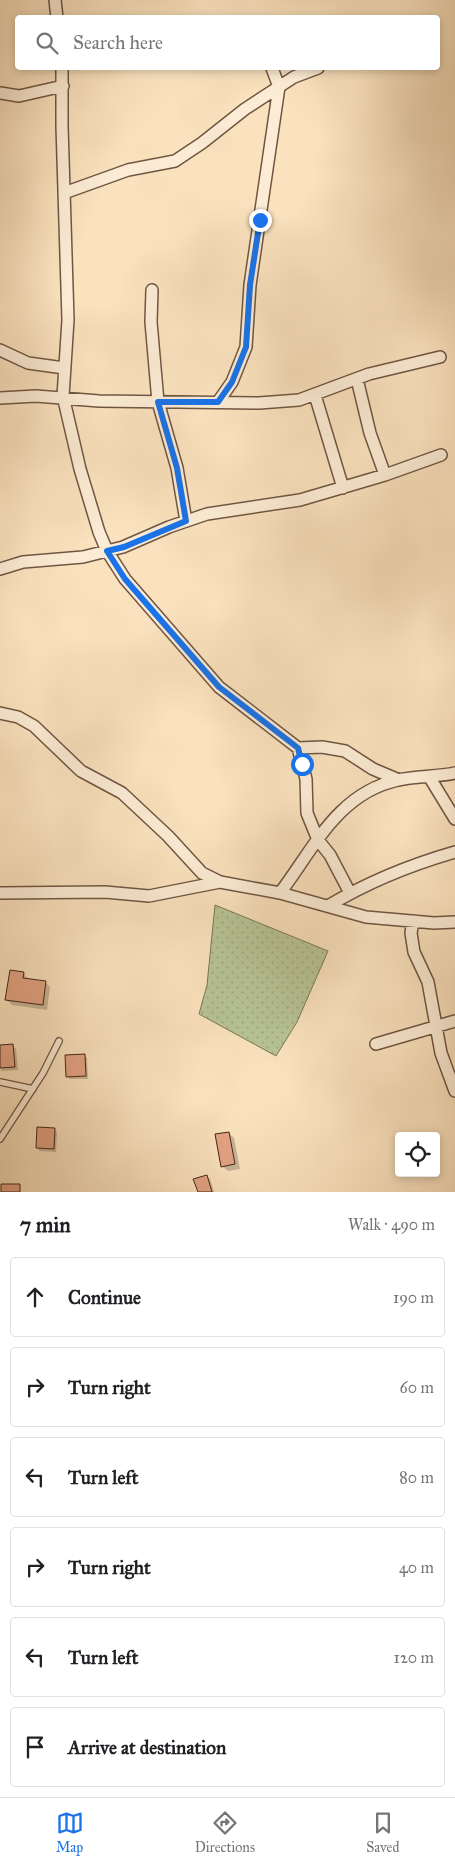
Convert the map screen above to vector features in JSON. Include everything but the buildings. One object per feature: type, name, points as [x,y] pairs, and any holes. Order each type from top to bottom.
[{"type":"street","points":[[55,0],[57,15]]},
{"type":"street","points":[[62,70],[64,86],[62,126],[68,320],[63,396],[80,469],[107,551],[125,579],[219,687],[298,748],[306,779],[307,813],[318,840],[330,855],[350,893]]},
{"type":"street","points":[[218,402],[232,382],[246,347],[250,285],[279,87],[273,70]]},
{"type":"street","points":[[64,193],[128,170],[174,161],[202,143],[245,108],[294,77],[313,70]]},
{"type":"street","points":[[0,93],[19,96],[64,86]]},
{"type":"street","points":[[152,290],[151,322],[158,402],[177,468],[186,521]]},
{"type":"street","points":[[0,350],[28,363],[64,368]]},
{"type":"street","points":[[0,398],[63,396],[99,401],[259,403],[299,400],[405,363],[440,357]]},
{"type":"street","points":[[357,379],[370,433],[385,475]]},
{"type":"street","points":[[315,395],[342,488]]},
{"type":"street","points":[[0,569],[23,562],[84,557],[124,547],[207,514],[300,500],[385,475],[441,455]]},
{"type":"street","points":[[0,713],[18,717],[34,726],[81,771],[122,793],[168,836],[202,873],[220,882],[280,893],[366,917],[455,922]]},
{"type":"street","points":[[298,748],[322,747],[345,751],[373,769],[399,780]]},
{"type":"street","points":[[280,893],[328,823],[366,791],[399,780],[430,778],[455,773]]},
{"type":"street","points":[[430,778],[455,819]]},
{"type":"street","points":[[328,906],[364,884],[407,867],[455,852]]},
{"type":"street","points":[[0,892],[105,892],[149,896],[220,882]]},
{"type":"street","points":[[413,921],[411,933],[414,952],[428,982],[441,1053],[455,1091]]},
{"type":"street","points":[[376,1044],[455,1021]]},
{"type":"lane","points":[[0,1139],[33,1089],[59,1041]]},
{"type":"lane","points":[[0,1082],[33,1089]]},
{"type":"green space","points":[[215,905],[328,951],[297,1022],[276,1056],[199,1014],[207,985]]},
{"type":"route","points":[[260,220],[250,285],[246,347],[232,382],[218,402],[158,402],[177,468],[186,521],[124,547],[107,551],[125,579],[219,687],[298,748],[302,764]]}]
